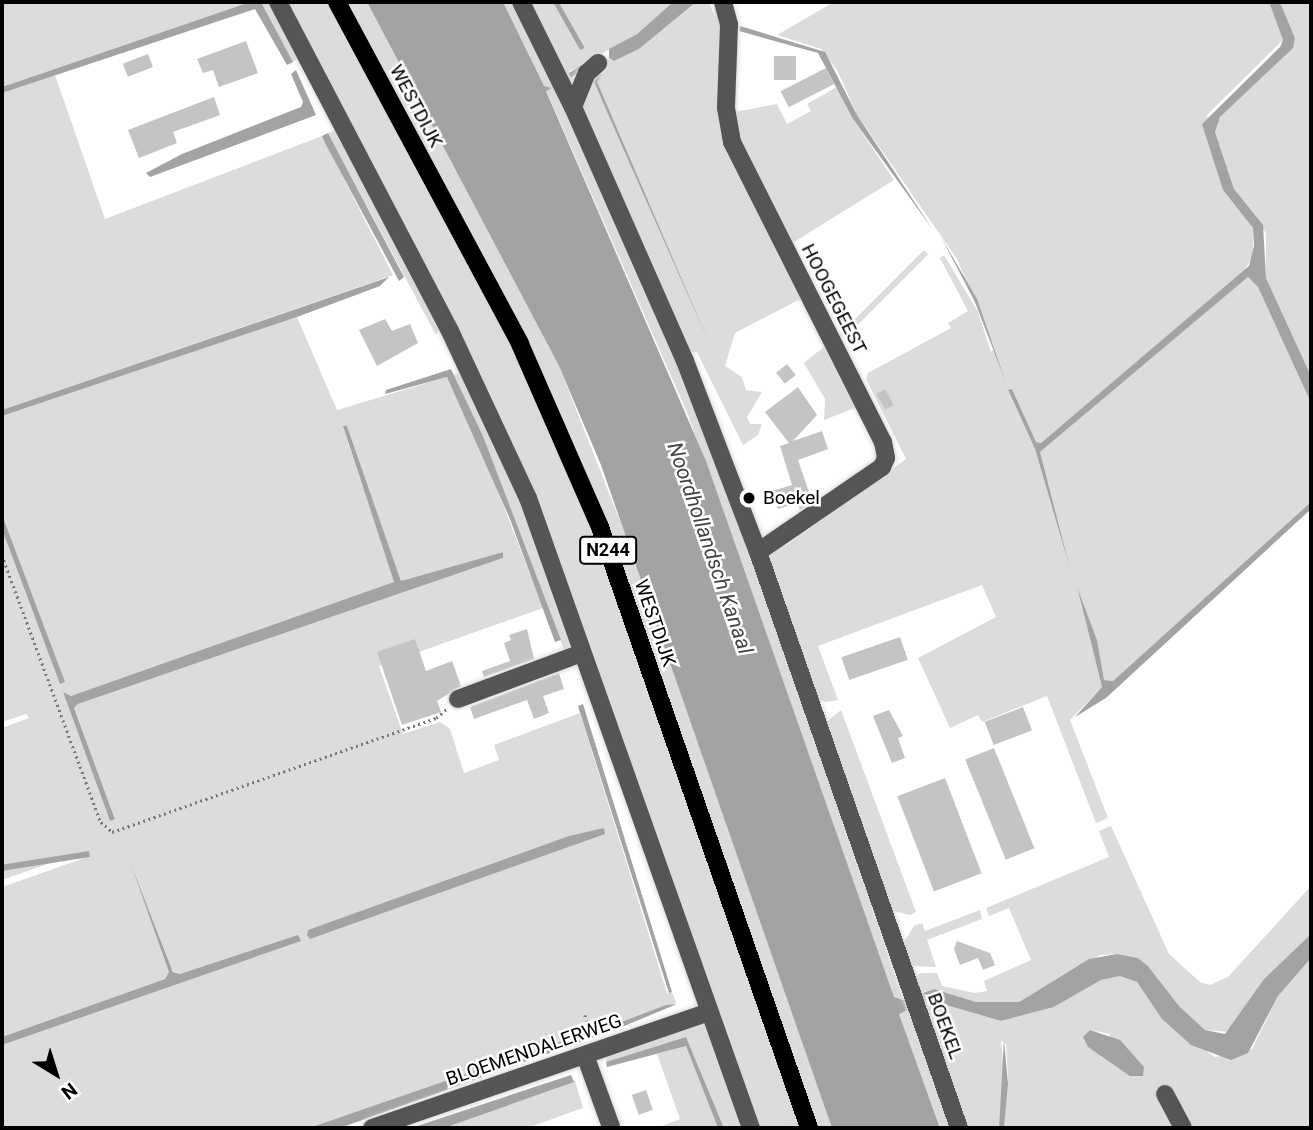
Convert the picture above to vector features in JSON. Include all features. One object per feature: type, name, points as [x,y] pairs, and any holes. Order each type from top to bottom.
[{"type":"main road","name":"WESTDIJK","points":[[337,2],[520,344],[600,527],[809,1128]]},
{"type":"street","points":[[278,2],[492,417],[528,498],[751,1128]]},
{"type":"street","name":"BOEKEL","points":[[520,2],[573,107],[685,361],[758,552],[959,1128]]},
{"type":"street","name":"HOOGEGEEST","points":[[723,2],[729,25],[726,108],[733,142],[883,442],[886,458],[882,467],[758,552]]},
{"type":"street","points":[[573,107],[587,73],[598,63]]},
{"type":"street","points":[[458,699],[582,653]]},
{"type":"street","name":"BLOEMENDALERWEG","points":[[372,1128],[709,1012]]},
{"type":"street","points":[[591,1053],[611,1127]]},
{"type":"street","points":[[1165,1094],[1180,1125]]},
{"type":"path","points":[[2,555],[101,822],[112,832],[436,718],[458,699]]},
{"type":"path","points":[[585,1014],[591,1053]]},
{"type":"shaded area","points":[[2,2],[250,2],[2,87]]},
{"type":"shaded area","points":[[261,2],[274,2],[299,58],[293,62]]},
{"type":"shaded area","points":[[285,2],[331,2],[500,320],[569,466],[801,1128],[756,1128],[574,613]]},
{"type":"shaded area","points":[[346,2],[367,2],[559,366],[650,597],[832,1128],[816,1128],[604,522]]},
{"type":"shaded area","points":[[503,2],[516,2],[556,84],[692,396],[742,528],[903,1000],[894,998],[688,415],[546,90],[551,88],[544,87]]},
{"type":"shaded area","points":[[530,2],[673,2],[637,34],[570,71],[574,79],[579,75],[573,92]]},
{"type":"shaded area","points":[[696,2],[709,2],[715,17],[714,2],[718,2],[724,19],[721,102],[802,298],[735,333],[725,366],[742,377],[746,390],[762,392],[747,417],[750,424],[762,424],[758,435],[743,445],[697,352],[688,353],[580,101],[604,57],[614,61],[639,49]]},
{"type":"shaded area","points":[[834,2],[1269,2],[1283,40],[1207,115],[1223,190],[1253,228],[1253,256],[1243,273],[1041,443],[1036,442],[1012,389],[1008,391],[1035,449],[1071,572],[1040,452],[1248,277],[1258,287],[1311,403],[1311,502],[1113,681],[1104,680],[1097,640],[1077,588],[1102,687],[1070,720],[1108,818],[1096,823],[1047,696],[982,722],[978,715],[950,728],[918,658],[996,617],[982,585],[818,646],[838,700],[825,702],[818,700],[767,559],[782,541],[786,546],[906,459],[866,379],[868,373],[951,328],[948,323],[968,311],[940,258],[944,255],[978,312],[991,352],[994,349],[957,259],[857,115],[838,72],[821,49],[777,35]]},
{"type":"shaded area","points":[[1280,2],[1311,2],[1311,376],[1266,278],[1266,233],[1234,189],[1215,132],[1220,117],[1295,38]]},
{"type":"shaded area","points":[[55,75],[105,219],[322,136],[393,275],[2,410],[2,93]]},
{"type":"shaded area","points":[[839,86],[853,119],[894,180],[789,245],[736,138],[735,112],[777,104],[787,124],[811,111],[807,104]]},
{"type":"shaded area","points":[[337,130],[440,329],[436,335],[328,133]]},
{"type":"shaded area","points":[[924,250],[928,254],[844,338],[840,334]]},
{"type":"shaded area","points":[[297,317],[337,410],[447,377],[477,437],[543,608],[379,666],[403,734],[440,722],[450,729],[464,773],[499,760],[494,745],[580,713],[667,993],[672,992],[676,1003],[309,1128],[2,1128],[2,1045],[300,941],[180,974],[173,971],[130,863],[170,972],[165,979],[2,1037],[2,887],[90,856],[70,856],[2,880],[2,728],[29,718],[26,714],[2,722],[2,416]],"holes":[[[347,426],[401,581],[503,552],[503,558],[78,704],[74,708],[115,818],[110,821],[63,692],[71,696],[391,586],[394,581],[344,430]],[[605,833],[311,938],[307,935],[308,930],[354,914]]]},
{"type":"shaded area","points":[[826,345],[860,406],[824,420],[825,399],[804,363]]},
{"type":"shaded area","points":[[464,370],[503,451],[574,645],[566,655],[483,436],[454,375]]},
{"type":"shaded area","points":[[841,710],[916,912],[910,915],[893,911],[825,723]]},
{"type":"shaded area","points":[[1111,826],[1169,954],[1200,982],[1210,985],[1228,977],[1311,886],[1311,934],[1264,979],[1230,1032],[1205,1030],[1179,1006],[1148,966],[1138,958],[1117,954],[1101,955],[1074,968],[1019,1002],[976,1002],[934,989],[917,994],[914,977],[921,973],[937,973],[942,986],[975,993],[987,991],[984,981],[1031,960],[1009,908],[989,916],[986,908],[1109,857],[1099,831]]},
{"type":"shaded area","points":[[980,910],[982,919],[927,940],[936,967],[912,966],[904,942],[914,926],[922,923],[925,931]]},
{"type":"shaded area","points":[[1311,958],[1311,1128],[1004,1128],[1008,1076],[1006,1044],[1001,1041],[1004,1071],[999,1128],[964,1128],[921,1003],[929,1000],[1001,1021],[1054,1007],[1101,980],[1120,976],[1137,982],[1168,1025],[1215,1057],[1252,1049],[1278,996]],"holes":[[[1090,1030],[1110,1034],[1105,1058],[1088,1047]]]},
{"type":"shaded area","points":[[909,1007],[953,1127],[940,1128],[898,1011]]},
{"type":"shaded area","points":[[704,1019],[743,1128],[724,1128],[686,1037],[606,1062],[607,1053]]},
{"type":"shaded area","points":[[686,1046],[718,1128],[657,1128],[680,1119],[657,1054]]},
{"type":"shaded area","points":[[575,1081],[583,1108],[527,1128],[444,1128]]},
{"type":"water","points":[[250,2],[261,2],[293,62],[287,65],[255,9],[2,93],[2,87]]},
{"type":"water","name":"Noordhollandsch Kanaal","points":[[367,2],[503,2],[544,86],[552,88],[546,91],[706,461],[894,997],[903,1000],[934,989],[976,1002],[1019,1002],[1089,959],[1117,954],[1138,958],[1148,966],[1179,1006],[1205,1030],[1225,1034],[1264,979],[1311,934],[1311,958],[1278,996],[1248,1053],[1231,1060],[1191,1045],[1162,1019],[1137,982],[1120,976],[1101,980],[1054,1007],[1001,1021],[929,1000],[899,1014],[940,1128],[832,1128],[601,465],[559,366]]},
{"type":"water","points":[[673,2],[696,2],[639,49],[614,61],[609,58],[609,49],[637,34]]},
{"type":"water","points":[[1269,2],[1280,2],[1295,38],[1293,48],[1220,117],[1215,132],[1234,189],[1263,225],[1266,278],[1311,376],[1311,403],[1258,287],[1248,277],[1040,452],[1071,572],[1035,449],[1008,390],[1012,389],[1036,442],[1041,443],[1249,266],[1254,246],[1253,228],[1223,190],[1202,124],[1280,47],[1283,40]]},
{"type":"water","points":[[740,26],[825,52],[857,115],[933,230],[853,119],[818,53],[739,31]]},
{"type":"water","points":[[296,70],[316,115],[150,177],[146,173],[182,154],[301,107],[303,102],[291,74]]},
{"type":"water","points":[[602,73],[597,82],[710,345],[594,81]]},
{"type":"water","points":[[328,133],[404,277],[399,281],[325,143],[322,136]]},
{"type":"water","points":[[941,237],[977,299],[1006,383],[975,302]]},
{"type":"water","points":[[389,277],[380,286],[297,317],[2,416],[2,410]]},
{"type":"water","points":[[451,369],[483,436],[561,640],[555,642],[510,519],[447,377],[385,394],[386,390]]},
{"type":"water","points":[[343,426],[347,426],[401,581],[503,552],[503,558],[78,704],[74,708],[115,819],[110,821],[63,692],[71,696],[394,582]]},
{"type":"water","points":[[1311,502],[1311,509],[1106,698],[1075,717],[1102,687],[1077,587],[1097,640],[1104,680],[1113,681]]},
{"type":"water","points":[[2,515],[65,682],[60,684],[2,529]]},
{"type":"water","points":[[583,704],[672,992],[669,993],[578,706]]},
{"type":"water","points":[[604,828],[605,834],[310,939],[307,935],[308,930],[569,836]]},
{"type":"water","points":[[89,851],[90,857],[2,871],[2,865]]},
{"type":"water","points":[[130,862],[173,972],[180,974],[298,935],[301,941],[2,1045],[2,1037],[165,979],[169,972]]},
{"type":"water","points":[[677,1004],[598,1037],[595,1032],[666,1005]]},
{"type":"water","points":[[1090,1030],[1120,1040],[1144,1067],[1143,1076],[1130,1076],[1088,1047],[1083,1037]]},
{"type":"water","points":[[585,1033],[586,1040],[340,1128],[309,1128]]},
{"type":"water","points":[[686,1037],[724,1128],[718,1128],[686,1046],[607,1067],[606,1062]]},
{"type":"water","points":[[1004,1040],[1008,1084],[1004,1128],[999,1128]]},
{"type":"water","points":[[571,1075],[574,1082],[444,1128],[411,1128]]},
{"type":"building","points":[[246,41],[258,73],[219,87],[213,70],[203,73],[197,59]]},
{"type":"building","points":[[148,54],[153,67],[128,77],[123,64]]},
{"type":"building","points":[[774,56],[796,56],[796,80],[774,80]]},
{"type":"building","points":[[826,68],[834,84],[789,107],[781,91]]},
{"type":"building","points":[[214,97],[220,115],[173,132],[177,143],[139,158],[128,130]]},
{"type":"building","points":[[385,319],[392,331],[410,324],[418,343],[377,366],[359,330]]},
{"type":"building","points":[[787,364],[796,375],[785,384],[776,373]]},
{"type":"building","points":[[798,387],[817,415],[793,441],[822,431],[828,449],[798,460],[812,501],[800,510],[797,503],[778,509],[772,491],[792,485],[780,446],[789,443],[765,412]]},
{"type":"building","points":[[885,389],[894,405],[885,410],[876,394]]},
{"type":"building","points":[[527,629],[534,659],[484,677],[482,671],[510,661],[504,643],[511,640],[509,635]]},
{"type":"building","points":[[900,637],[908,660],[849,680],[841,657]]},
{"type":"building","points":[[415,639],[426,671],[452,661],[461,686],[437,701],[441,712],[402,725],[377,652]]},
{"type":"building","points":[[559,673],[564,689],[543,696],[549,713],[534,719],[527,700],[474,719],[470,707]]},
{"type":"building","points":[[1023,707],[1032,730],[994,745],[985,722]]},
{"type":"building","points":[[889,710],[903,736],[898,738],[905,758],[892,763],[873,716]]},
{"type":"building","points":[[994,748],[1034,848],[1006,860],[965,760]]},
{"type":"building","points":[[945,778],[982,873],[934,892],[897,796]]},
{"type":"building","points":[[957,941],[990,953],[995,965],[983,970],[978,958],[960,965],[954,949]]},
{"type":"building","points":[[646,1090],[653,1110],[639,1115],[632,1095]]},
{"type":"waterway","points":[[556,2],[581,46]]},
{"type":"waterway","points":[[571,74],[580,68]]},
{"type":"place","name":"Boekel","points":[[749,498]]}]
